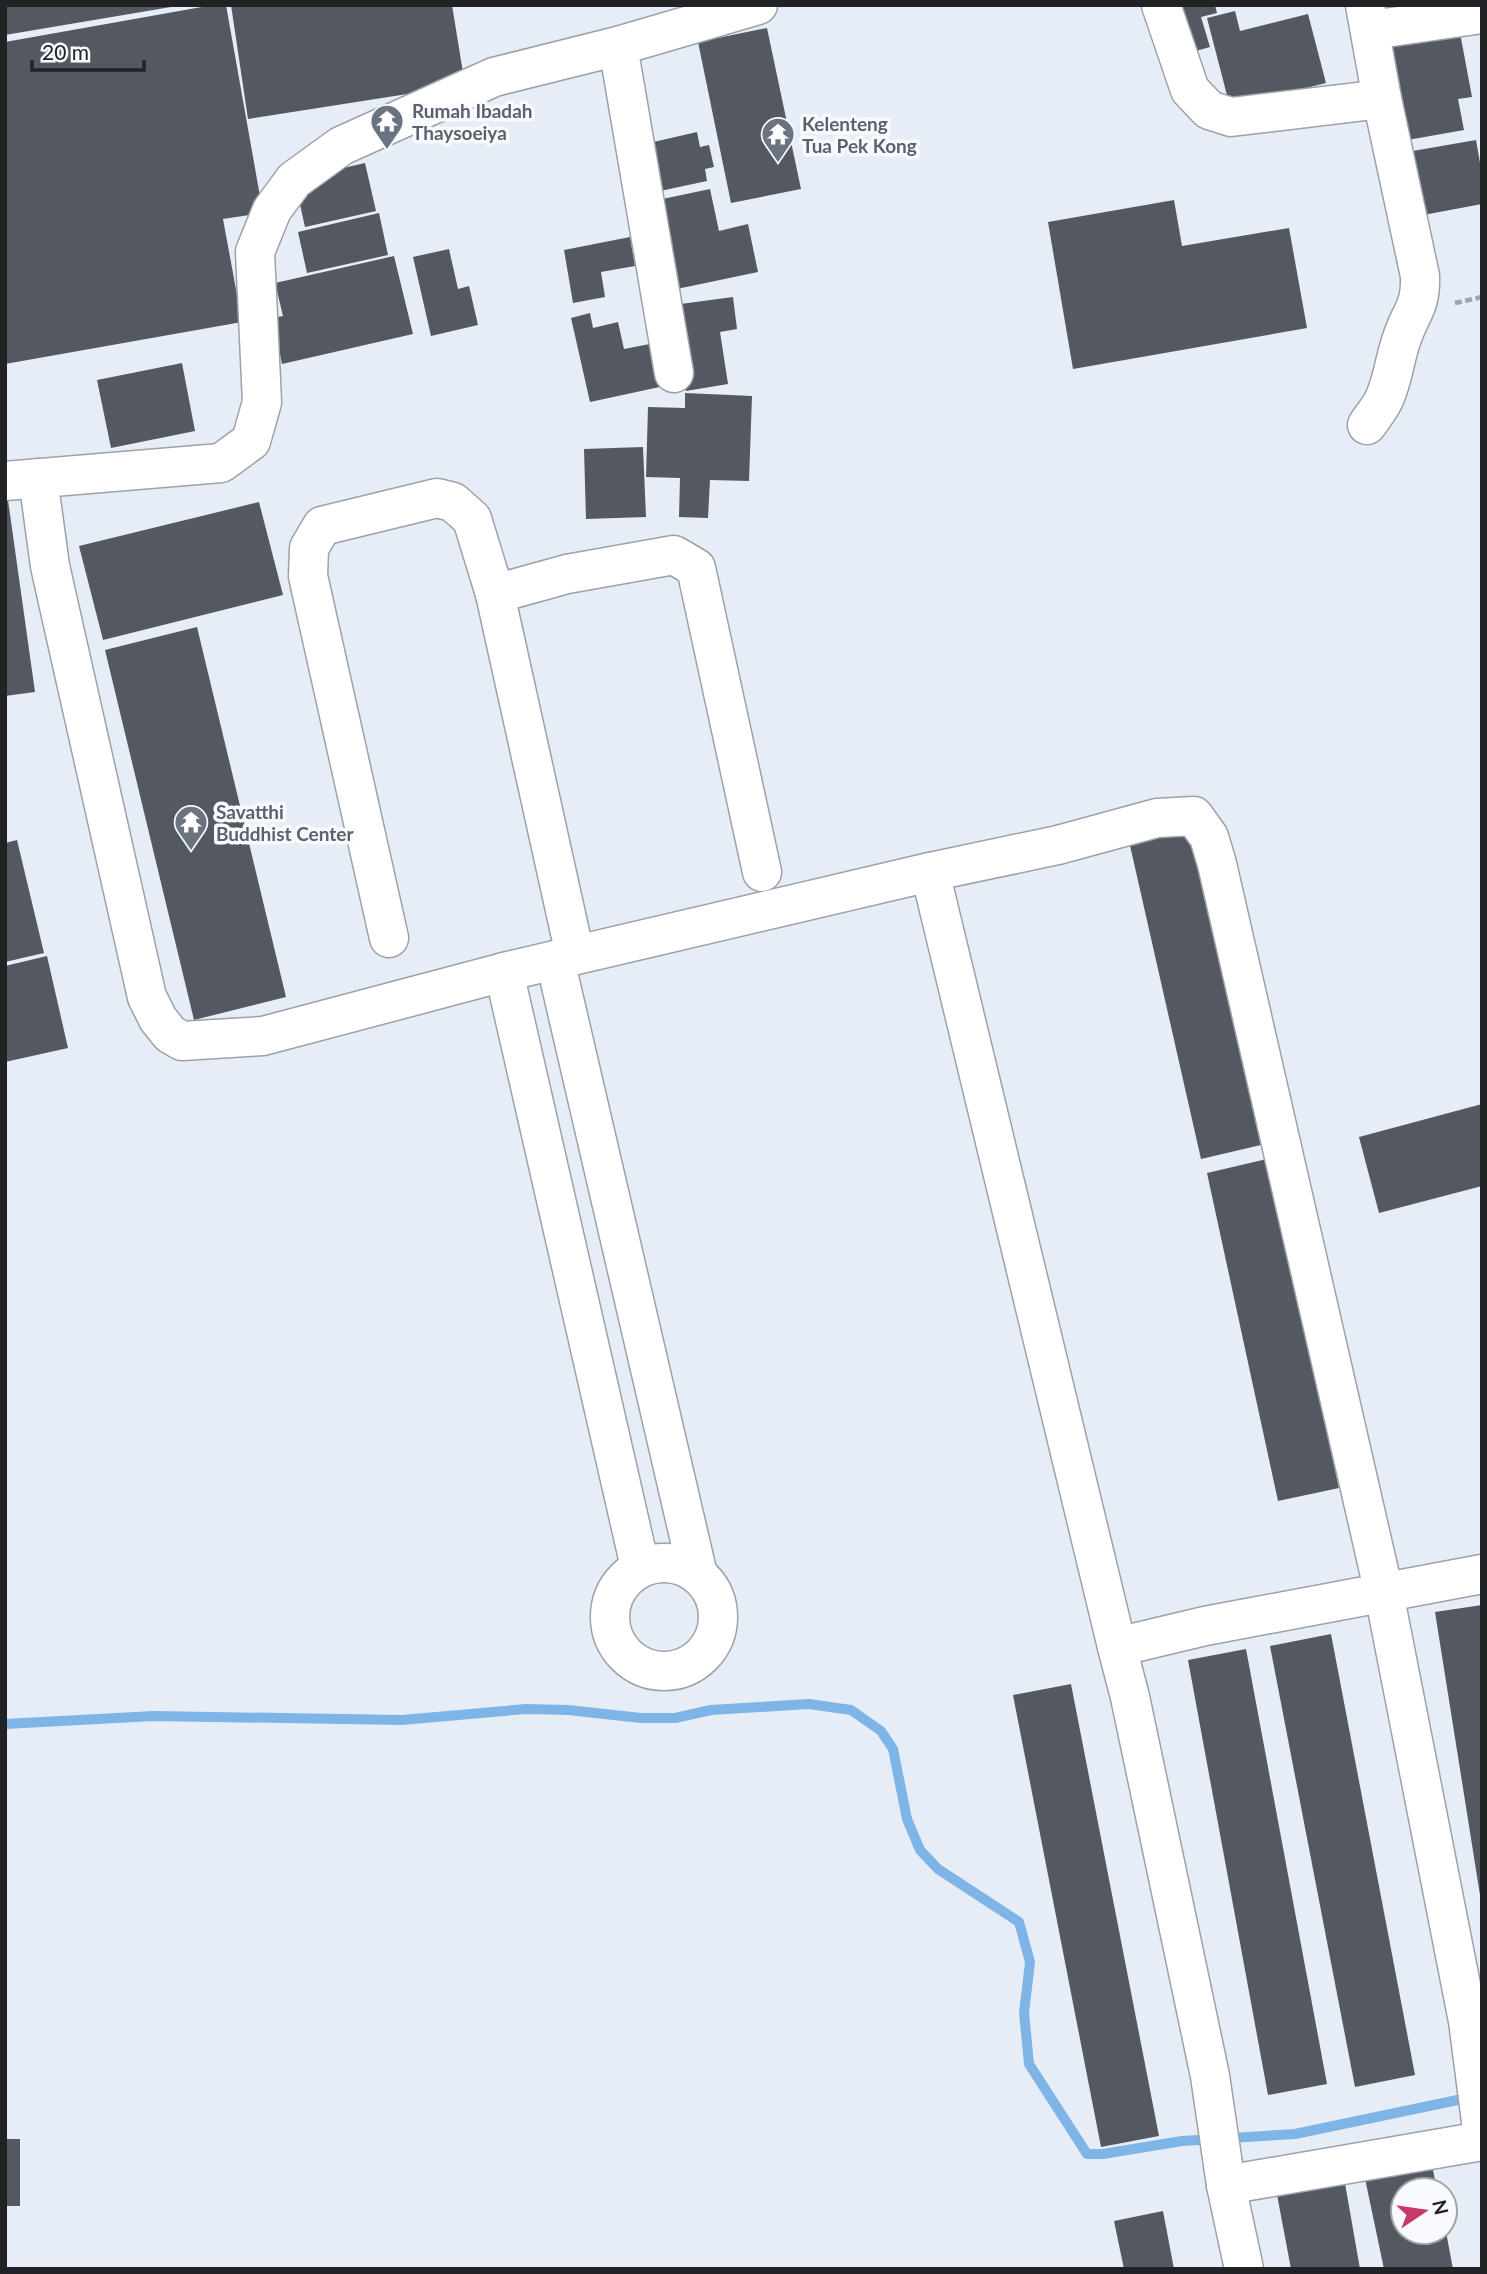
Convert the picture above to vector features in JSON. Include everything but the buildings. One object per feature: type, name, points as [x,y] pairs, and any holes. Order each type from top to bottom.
[{"type":"street","points":[[758,5],[618,46],[494,77],[341,146],[294,180],[272,210],[256,252],[262,402],[251,441],[221,463],[21,480],[50,566],[147,997],[158,1019],[170,1034],[182,1041],[263,1036],[504,972],[930,872],[1058,845],[1157,818],[1194,816],[1209,837],[1217,864],[1384,1593],[1468,2021],[1482,2129]]},
{"type":"street","points":[[1161,5],[1190,90],[1209,110],[1231,117],[1382,99]]},
{"type":"street","points":[[1367,425],[1385,398],[1404,332],[1417,310],[1420,291],[1420,276],[1382,99],[1368,18],[1482,14]]},
{"type":"street","points":[[618,46],[674,373]]},
{"type":"street","points":[[389,938],[308,576],[309,548],[322,526],[437,498],[453,502],[472,519],[495,594],[565,958],[698,1575]]},
{"type":"street","points":[[495,594],[567,575],[674,555],[696,568],[762,872]]},
{"type":"street","points":[[930,872],[1130,1697],[1210,2076],[1226,2180],[1244,2269]]},
{"type":"street","points":[[504,972],[639,1567]]},
{"type":"street","points":[[660,1562],[680,1564],[698,1575],[713,1593],[718,1615],[713,1638],[700,1657],[680,1669],[657,1671],[635,1664],[619,1647],[610,1626],[611,1602],[621,1582],[639,1567],[660,1562]]},
{"type":"street","points":[[1117,1647],[1205,1626],[1482,1574]]},
{"type":"street","points":[[1226,2180],[1482,2141]]},
{"type":"waterway","points":[[5,1724],[154,1716],[402,1720],[526,1709],[675,1718],[711,1710],[809,1704],[851,1710],[881,1731],[893,1749],[907,1819],[920,1850],[938,1869],[1019,1922],[1030,1962],[1024,2013],[1029,2064],[1087,2154],[1103,2154],[1182,2141],[1295,2134],[1472,2097]]},
{"type":"place","name":"Rumah Ibadah Thaysoeiya","points":[[387,151]]},
{"type":"place","name":"Kelenteng Tua Pek Kong","points":[[778,164]]},
{"type":"place","name":"Savatthi Buddhist Center","points":[[191,852]]}]
